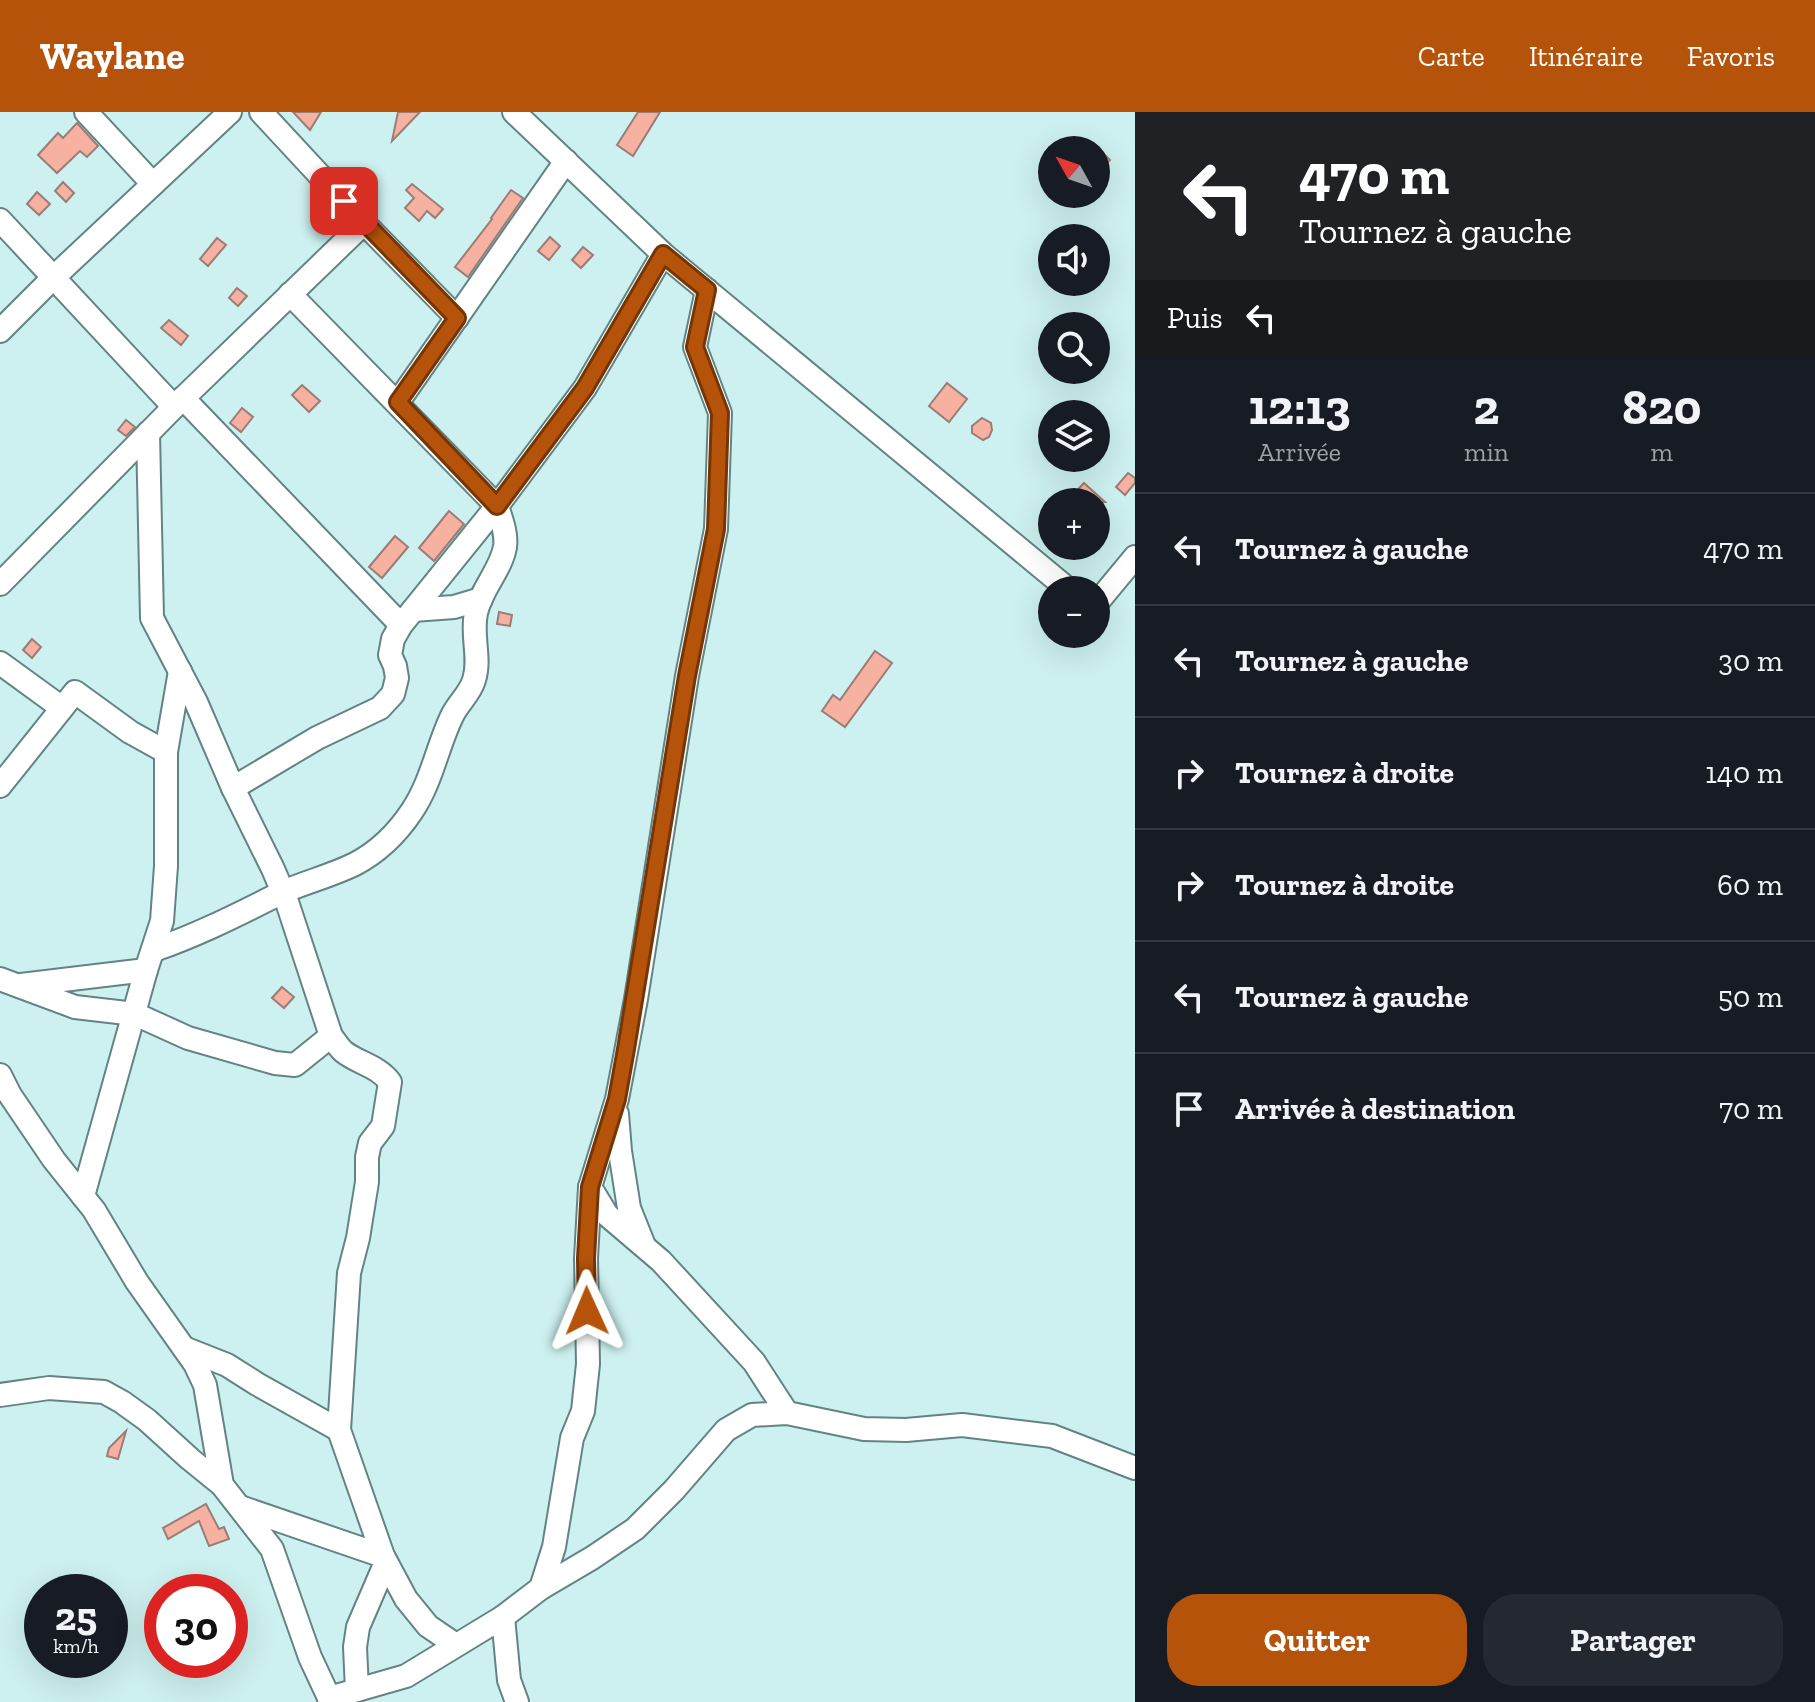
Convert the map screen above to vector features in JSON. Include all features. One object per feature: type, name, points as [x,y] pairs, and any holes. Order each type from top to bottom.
[{"type":"street","points":[[86,112],[153,184]]},
{"type":"street","points":[[0,331],[230,112]]},
{"type":"street","points":[[261,112],[457,318]]},
{"type":"street","points":[[514,112],[663,254],[1052,576]]},
{"type":"street","points":[[398,402],[566,161]]},
{"type":"street","points":[[0,220],[53,278],[178,402],[407,618]]},
{"type":"street","points":[[0,584],[178,402],[364,223]]},
{"type":"street","points":[[233,788],[317,738],[380,708],[393,694],[397,678],[390,655],[393,639],[585,388],[663,254]]},
{"type":"street","points":[[541,1588],[554,1547],[570,1448],[583,1411],[588,1364],[586,1258],[590,1187],[617,1099],[636,999],[687,676],[716,529],[720,413],[695,347],[707,290]]},
{"type":"street","points":[[5,984],[150,960],[187,938],[355,863],[385,844],[427,784],[453,713],[474,681],[477,664],[474,634],[476,613],[484,588],[498,566],[505,547],[505,529],[497,506],[290,294]]},
{"type":"street","points":[[148,433],[152,618],[273,869],[331,1036],[343,1051],[390,1082],[383,1126],[370,1143],[363,1210],[349,1273],[339,1430],[384,1559],[406,1599],[428,1626],[456,1645]]},
{"type":"street","points":[[1110,587],[1135,557]]},
{"type":"street","points":[[407,618],[481,599]]},
{"type":"street","points":[[0,663],[62,708]]},
{"type":"street","points":[[83,1196],[162,921],[166,752],[180,671]]},
{"type":"street","points":[[0,786],[75,692],[130,732],[166,752]]},
{"type":"street","points":[[5,984],[75,1007],[135,1014],[188,1038],[275,1063],[295,1065],[331,1036]]},
{"type":"street","points":[[0,1075],[54,1160],[94,1210],[205,1385],[222,1485]]},
{"type":"street","points":[[617,1099],[620,1151],[629,1208],[645,1248]]},
{"type":"street","points":[[590,1187],[607,1215],[661,1261],[754,1362],[787,1413]]},
{"type":"street","points":[[184,1348],[227,1365],[339,1430]]},
{"type":"street","points":[[0,1395],[49,1388],[104,1392],[147,1420],[222,1485],[272,1549],[310,1657],[330,1700],[406,1676],[503,1617],[541,1588],[635,1529],[726,1430],[752,1415],[787,1413],[864,1429],[906,1430],[962,1425],[1052,1436],[1135,1468]]},
{"type":"street","points":[[238,1507],[384,1559]]},
{"type":"street","points":[[357,1690],[355,1647],[358,1627],[384,1559]]},
{"type":"street","points":[[503,1617],[509,1680],[517,1702]]},
{"type":"building","points":[[293,112],[321,112],[310,130]]},
{"type":"building","points":[[398,112],[420,112],[392,141]]},
{"type":"building","points":[[638,112],[660,112],[633,156],[617,145]]},
{"type":"building","points":[[77,123],[98,146],[87,157],[80,151],[57,173],[38,155],[58,133],[63,138]]},
{"type":"building","points":[[63,182],[74,193],[66,202],[55,191]]},
{"type":"building","points":[[412,184],[443,209],[435,218],[427,211],[419,221],[405,208],[414,198],[406,190]]},
{"type":"building","points":[[511,190],[523,198],[468,277],[455,267]]},
{"type":"building","points":[[37,192],[50,204],[39,215],[27,204]]},
{"type":"building","points":[[550,237],[560,246],[549,260],[538,251]]},
{"type":"building","points":[[217,238],[226,245],[208,266],[200,259]]},
{"type":"building","points":[[583,247],[593,255],[581,268],[572,260]]},
{"type":"building","points":[[237,288],[247,296],[238,306],[229,298]]},
{"type":"building","points":[[169,320],[188,336],[181,345],[161,328]]},
{"type":"building","points":[[947,383],[967,399],[949,422],[929,406]]},
{"type":"building","points":[[302,385],[320,401],[309,412],[292,395]]},
{"type":"building","points":[[242,408],[253,417],[241,432],[230,423]]},
{"type":"building","points":[[982,418],[991,423],[992,430],[989,437],[983,440],[972,433],[972,426]]},
{"type":"building","points":[[126,420],[135,427],[126,436],[118,430]]},
{"type":"building","points":[[1128,473],[1135,478],[1135,483],[1125,495],[1116,487]]},
{"type":"building","points":[[449,511],[464,524],[434,561],[419,548]]},
{"type":"building","points":[[395,536],[408,547],[382,578],[369,567]]},
{"type":"building","points":[[499,612],[512,615],[510,626],[497,624]]},
{"type":"building","points":[[32,639],[41,647],[32,658],[23,650]]},
{"type":"building","points":[[875,651],[892,663],[845,727],[822,711],[833,695],[840,700]]},
{"type":"building","points":[[282,987],[294,997],[284,1008],[272,998]]},
{"type":"building","points":[[126,1431],[118,1459],[107,1456],[109,1448]]},
{"type":"building","points":[[206,1504],[219,1529],[224,1527],[229,1539],[209,1546],[199,1521],[168,1539],[163,1528]]},
{"type":"route","points":[[344,201],[457,318],[398,402],[497,506],[585,388],[663,254],[707,290],[695,347],[720,413],[716,529],[687,676],[636,999],[617,1099],[590,1187],[587,1311]]}]
